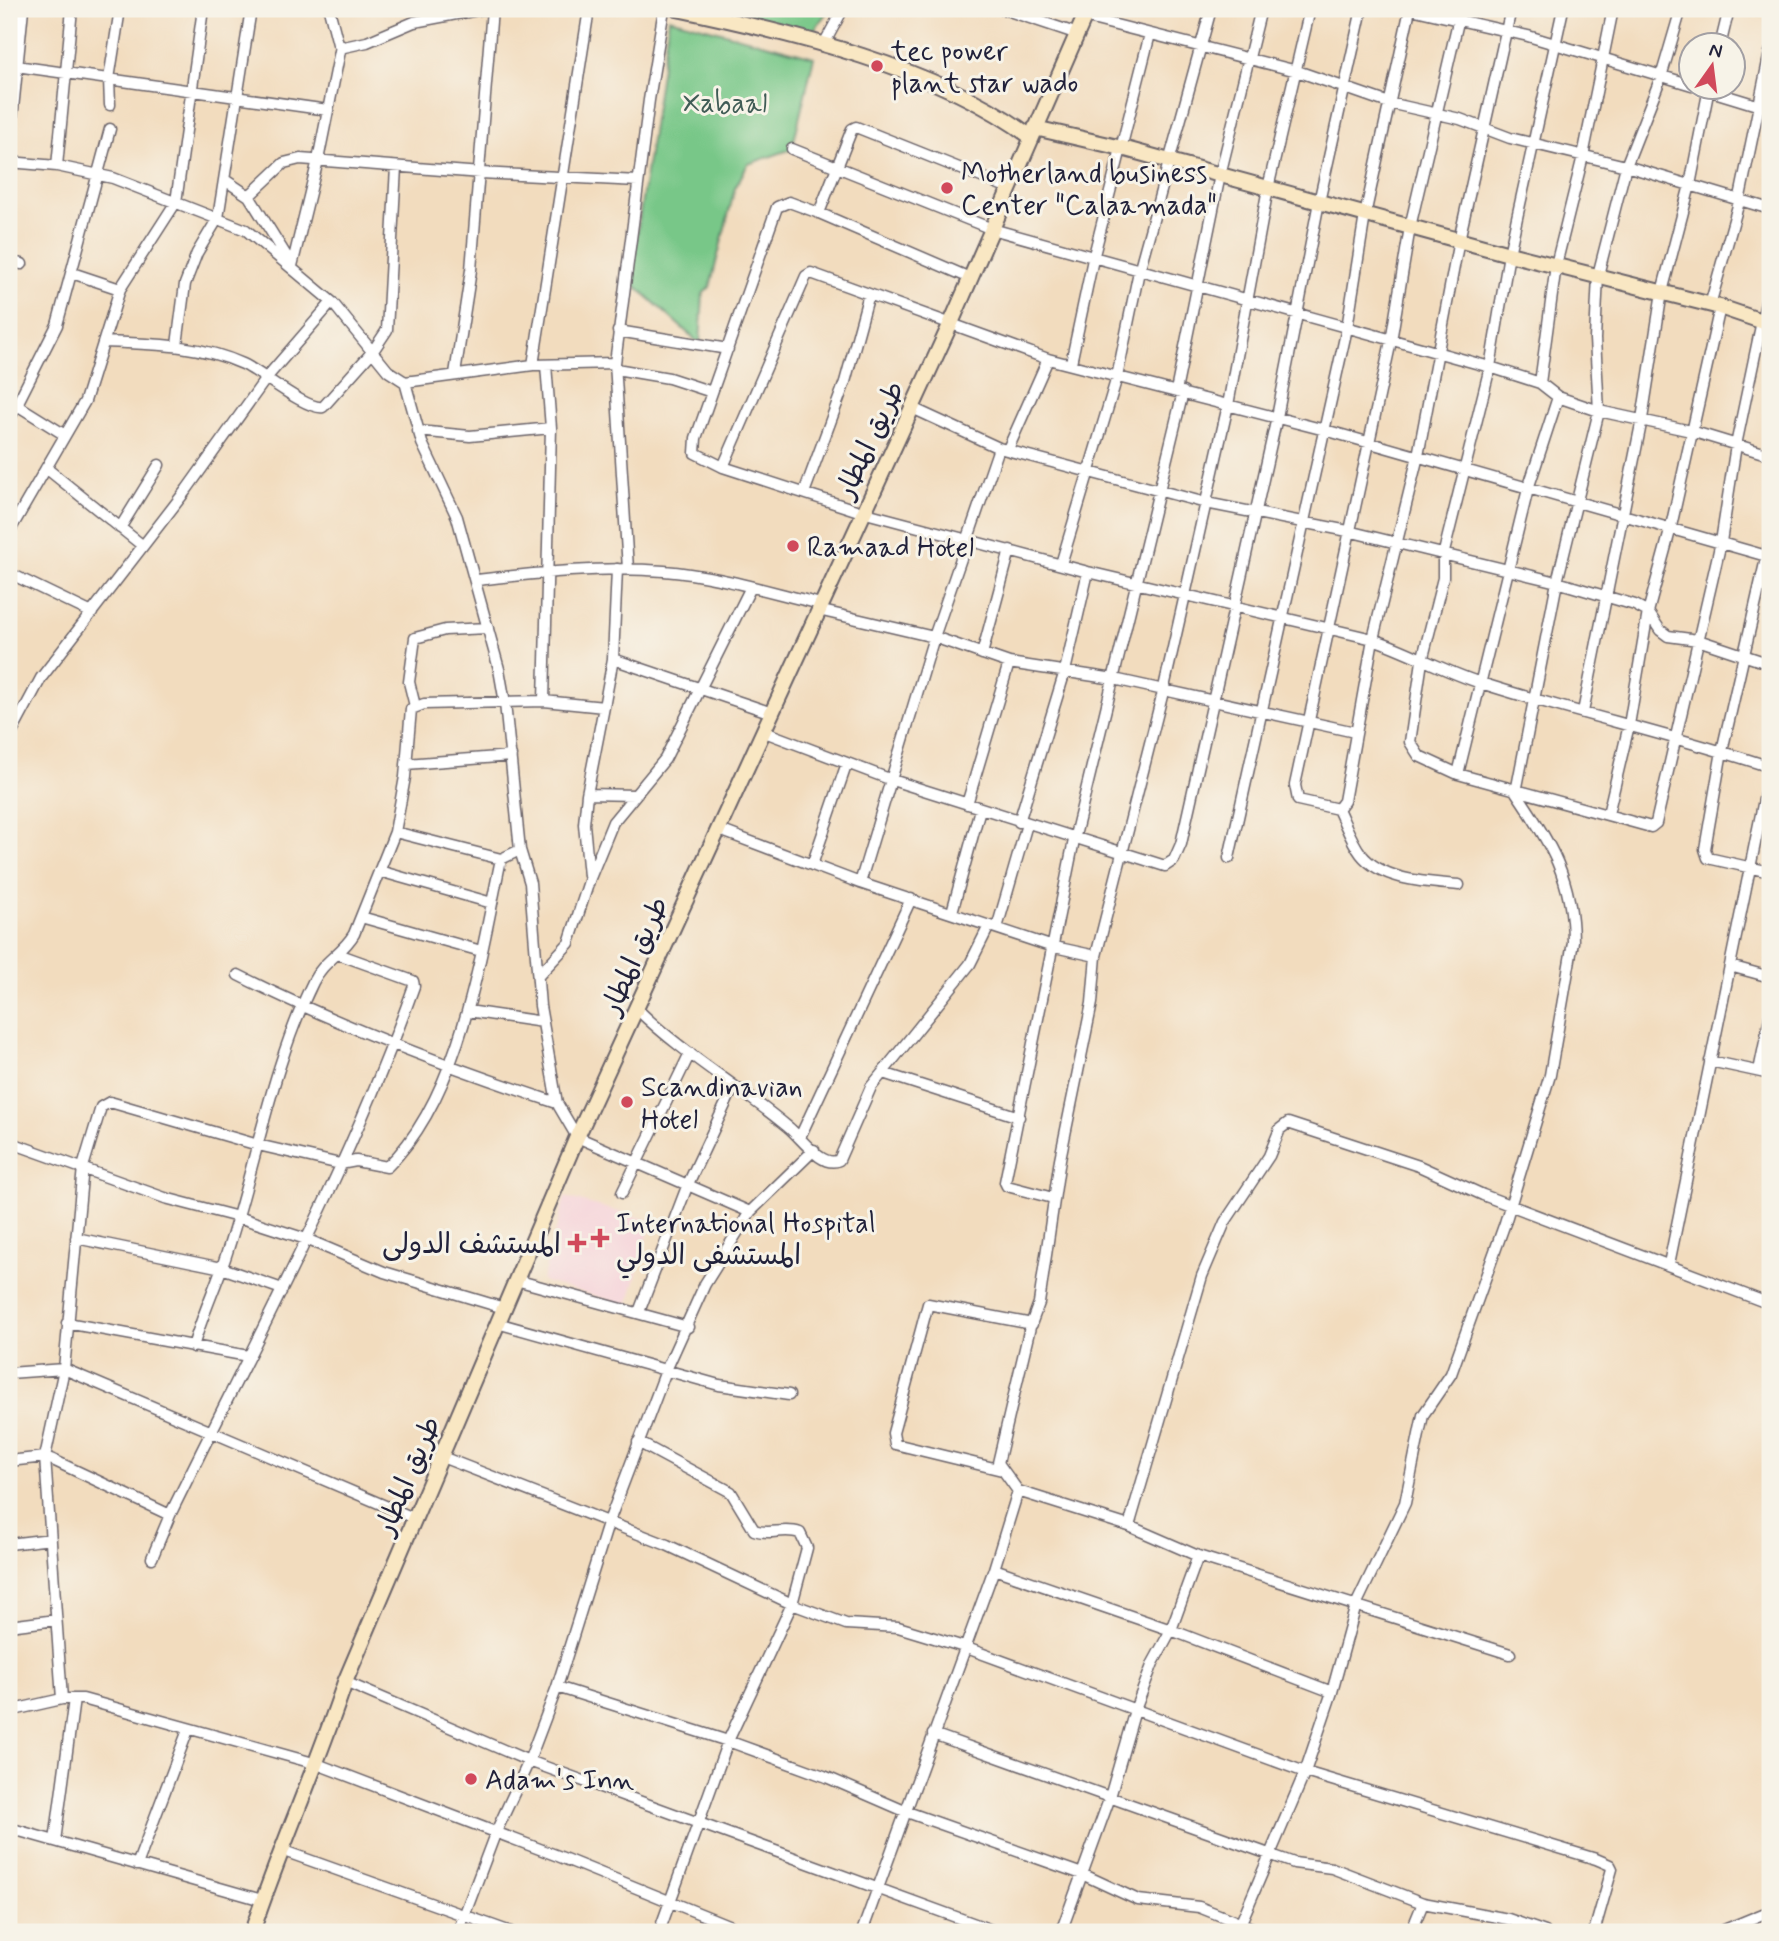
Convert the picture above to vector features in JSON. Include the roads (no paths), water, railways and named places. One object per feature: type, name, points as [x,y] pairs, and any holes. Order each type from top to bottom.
[{"type":"main road","points":[[677,9],[824,44],[940,87],[1033,133],[1122,148],[1509,254],[1715,306],[1766,323]]},
{"type":"main road","name":"طريق المطار","points":[[252,1932],[281,1850],[317,1764],[345,1682],[577,1136],[637,1009],[769,712],[951,323],[1086,13]]},
{"type":"street","points":[[9,149],[12,65],[23,9]]},
{"type":"street","points":[[57,166],[72,9]]},
{"type":"street","points":[[110,105],[109,79],[120,9]]},
{"type":"street","points":[[9,532],[85,401],[120,289],[176,202],[194,89],[203,9]]},
{"type":"street","points":[[177,345],[185,284],[197,253],[218,218],[251,9]]},
{"type":"street","points":[[292,266],[318,160],[341,46],[329,9]]},
{"type":"street","points":[[341,46],[353,47],[414,22],[483,9]]},
{"type":"street","points":[[454,374],[471,270],[481,173],[492,9]]},
{"type":"street","points":[[533,365],[589,9]]},
{"type":"street","points":[[628,569],[615,366],[638,181],[664,9]]},
{"type":"street","points":[[824,44],[843,9]]},
{"type":"street","points":[[1003,9],[1077,34]]},
{"type":"street","points":[[1061,564],[1117,377],[1139,271],[1211,9]]},
{"type":"street","points":[[1053,1198],[1006,1184],[1050,946],[1073,840],[1160,490],[1220,175],[1261,9]]},
{"type":"street","points":[[1310,9],[1268,188],[1249,299],[1206,503],[1124,853],[1096,956],[1090,1016],[1053,1198],[1045,1274],[999,1455],[1002,1470],[1017,1491],[1129,1526],[1198,1556],[1510,1654]]},
{"type":"street","points":[[762,731],[892,780],[1073,840],[1166,866],[1174,860],[1256,513],[1319,202],[1362,9]]},
{"type":"street","points":[[1229,858],[1242,793],[1264,714],[1347,328],[1365,215],[1410,9],[1460,14],[1506,31],[1678,81]]},
{"type":"street","points":[[1338,809],[1345,801],[1373,639],[1418,456],[1459,240],[1511,9]]},
{"type":"street","points":[[1563,9],[1509,254],[1490,367],[1443,556],[1441,585],[1422,661],[1410,742],[1419,756],[1458,774],[1516,792],[1654,826],[1721,542],[1736,445],[1766,323],[1770,283]]},
{"type":"street","points":[[1540,383],[1556,265],[1583,156],[1613,9]]},
{"type":"street","points":[[1239,1928],[1305,1772],[1332,1692],[1356,1605],[1405,1503],[1423,1415],[1451,1374],[1511,1204],[1550,1075],[1573,942],[1573,924],[1562,868],[1550,842],[1516,792],[1574,503],[1599,411],[1595,339],[1598,275],[1626,166],[1661,77],[1681,9]]},
{"type":"street","points":[[1723,32],[1729,9]]},
{"type":"street","points":[[1086,13],[1150,34],[1297,71],[1389,103],[1626,166],[1739,202],[1770,209]]},
{"type":"street","points":[[1459,885],[1419,881],[1392,874],[1368,861],[1359,852],[1338,809],[1296,798],[1295,785],[1391,341],[1410,227],[1460,14]]},
{"type":"street","points":[[1071,363],[1093,259],[1150,34]]},
{"type":"street","points":[[1608,814],[1629,725],[1648,612],[1670,531],[1770,52]]},
{"type":"street","points":[[12,65],[239,95],[328,110]]},
{"type":"street","points":[[1583,712],[1642,419],[1662,292],[1690,185],[1704,102]]},
{"type":"street","points":[[1748,102],[1770,109]]},
{"type":"street","points":[[819,213],[852,129],[856,127],[1009,188]]},
{"type":"street","points":[[9,421],[57,325],[110,129]]},
{"type":"street","points":[[792,149],[992,229],[1093,259],[1439,352],[1540,383],[1558,397],[1599,411],[1691,431],[1770,455]]},
{"type":"street","points":[[249,196],[284,163],[318,160],[481,173],[638,181]]},
{"type":"street","points":[[9,162],[57,166],[98,174],[246,230],[332,302],[387,371],[405,382],[533,365],[615,366],[712,392]]},
{"type":"street","points":[[104,342],[177,345],[241,362],[312,406],[323,407],[373,351],[388,324],[396,167]]},
{"type":"street","points":[[225,180],[249,196],[292,266]]},
{"type":"street","points":[[970,278],[819,213],[789,202],[777,207],[693,449],[698,455],[723,467],[862,512],[1088,572],[1235,604],[1373,639],[1412,652],[1422,661],[1481,683],[1722,751],[1770,769],[1669,1264]]},
{"type":"street","points":[[9,262],[22,264]]},
{"type":"street","points":[[72,273],[120,289]]},
{"type":"street","points":[[723,467],[806,276],[811,273],[1048,359],[1325,430],[1670,531],[1769,556]]},
{"type":"street","points":[[804,493],[845,382],[869,293]]},
{"type":"street","points":[[9,738],[41,678],[143,546],[267,377],[332,302]]},
{"type":"street","points":[[618,331],[728,349]]},
{"type":"street","points":[[860,883],[934,637],[967,538],[1004,449],[1048,359]]},
{"type":"street","points":[[544,701],[551,428],[546,365]]},
{"type":"street","points":[[405,382],[418,431],[457,517],[477,580],[505,703],[520,850],[530,883],[543,1022],[557,1103],[577,1136],[750,1212]]},
{"type":"street","points":[[1458,774],[1528,489],[1558,397]]},
{"type":"street","points":[[17,405],[65,435]]},
{"type":"street","points":[[910,407],[1004,449],[1206,503],[1348,531],[1605,596],[1648,612],[1660,630],[1668,636],[1698,640],[1770,664]]},
{"type":"street","points":[[418,431],[470,436],[551,428]]},
{"type":"street","points":[[120,528],[159,465]]},
{"type":"street","points":[[46,468],[143,546]]},
{"type":"street","points":[[1770,541],[1746,657],[1722,751],[1706,856],[1770,872]]},
{"type":"street","points":[[982,654],[1010,550]]},
{"type":"street","points":[[590,878],[584,824],[587,794],[613,659],[617,569]]},
{"type":"street","points":[[477,580],[617,569],[708,577],[934,637],[1009,663],[1114,679],[1163,692],[1355,732]]},
{"type":"street","points":[[637,1009],[800,1137],[825,1162],[839,1160],[867,1094],[971,964],[993,927],[1065,671],[1088,572]]},
{"type":"street","points":[[9,573],[92,613]]},
{"type":"street","points":[[538,976],[569,943],[590,878],[613,822],[649,782],[665,759],[751,587]]},
{"type":"street","points":[[415,706],[409,682],[415,638],[445,630],[488,628]]},
{"type":"street","points":[[613,659],[769,712]]},
{"type":"street","points":[[967,804],[1009,663]]},
{"type":"street","points":[[415,706],[544,701],[604,707]]},
{"type":"street","points":[[193,1347],[222,1268],[276,1079],[303,1007],[320,970],[347,946],[395,832],[406,764],[409,714],[415,706]]},
{"type":"street","points":[[406,764],[511,756]]},
{"type":"street","points":[[812,865],[847,763]]},
{"type":"street","points":[[587,794],[635,795]]},
{"type":"street","points":[[952,912],[980,809]]},
{"type":"street","points":[[717,829],[860,883],[1050,946],[1096,956]]},
{"type":"street","points":[[395,832],[501,859],[520,850]]},
{"type":"street","points":[[62,1699],[45,1457],[64,1369],[83,1167],[101,1107],[105,1102],[258,1145],[340,1164],[356,1161],[387,1167],[419,1129],[448,1067],[468,1011],[501,859]]},
{"type":"street","points":[[379,871],[492,902]]},
{"type":"street","points":[[800,1137],[911,899]]},
{"type":"street","points":[[361,917],[481,951]]},
{"type":"street","points":[[152,1558],[306,1239],[394,1045],[414,983],[338,954]]},
{"type":"street","points":[[1730,966],[1770,977]]},
{"type":"street","points":[[238,975],[303,1007],[448,1067],[557,1103]]},
{"type":"street","points":[[468,1011],[543,1022]]},
{"type":"street","points":[[1759,1071],[1770,1017]]},
{"type":"street","points":[[621,1193],[690,1053]]},
{"type":"street","points":[[1710,1061],[1770,1074]]},
{"type":"street","points":[[883,1073],[1019,1117]]},
{"type":"street","points":[[639,1312],[688,1184],[734,1086]]},
{"type":"street","points":[[1129,1526],[1202,1276],[1225,1222],[1269,1156],[1284,1124],[1294,1123],[1419,1166],[1770,1304]]},
{"type":"street","points":[[9,1142],[192,1206],[238,1216],[306,1239],[384,1272],[504,1308]]},
{"type":"street","points":[[458,1932],[495,1834],[529,1761],[557,1687],[608,1524],[638,1443],[667,1368],[688,1327],[705,1284],[750,1212],[814,1150]]},
{"type":"street","points":[[76,1238],[222,1268],[282,1289]]},
{"type":"street","points":[[516,1280],[688,1327]]},
{"type":"street","points":[[1002,1470],[895,1444],[892,1433],[928,1304],[1031,1324]]},
{"type":"street","points":[[67,1322],[248,1356]]},
{"type":"street","points":[[497,1323],[667,1368],[719,1385],[789,1395]]},
{"type":"street","points":[[9,1373],[64,1369],[416,1519]]},
{"type":"street","points":[[638,1443],[731,1492],[754,1530],[800,1533],[807,1548],[792,1604],[728,1741],[659,1932]]},
{"type":"street","points":[[9,1461],[45,1457],[170,1516]]},
{"type":"street","points":[[442,1457],[667,1545],[792,1604],[846,1624],[898,1628],[964,1647],[1305,1772],[1610,1865],[1611,1873],[1594,1932]]},
{"type":"street","points":[[862,1932],[994,1569],[1017,1491]]},
{"type":"street","points":[[9,1544],[51,1539]]},
{"type":"street","points":[[1061,1932],[1111,1797],[1135,1710],[1153,1663],[1171,1630],[1198,1556]]},
{"type":"street","points":[[994,1569],[1171,1630],[1332,1692]]},
{"type":"street","points":[[9,1626],[56,1620]]},
{"type":"street","points":[[345,1682],[529,1761],[699,1826],[878,1887],[997,1932]]},
{"type":"street","points":[[557,1687],[728,1741],[824,1776],[907,1812],[1082,1874],[1111,1890],[1138,1900],[1199,1907],[1239,1928],[1262,1932]]},
{"type":"street","points":[[9,1711],[62,1699],[100,1703],[188,1730],[317,1764],[745,1932]]},
{"type":"street","points":[[55,1841],[74,1699]]},
{"type":"street","points":[[137,1865],[188,1730]]},
{"type":"street","points":[[933,1734],[1270,1852],[1294,1863],[1332,1868],[1423,1903],[1508,1919],[1545,1932]]},
{"type":"street","points":[[9,1828],[262,1900]]},
{"type":"street","points":[[281,1850],[511,1932]]},
{"type":"street","points":[[1411,1932],[1423,1903]]},
{"type":"street","points":[[1718,1932],[1770,1911]]},
{"type":"place","name":"tec power plant star wado","points":[[877,66]]},
{"type":"place","name":"Motherland business Center \"Calaamada\"","points":[[947,188]]},
{"type":"place","name":"Ramaad Hotel","points":[[793,546]]},
{"type":"place","name":"Scandinavian Hotel","points":[[627,1102]]},
{"type":"place","name":"International Hospital المستشفى الدولي","points":[[600,1238]]},
{"type":"place","name":"المستشف الدولى","points":[[577,1243]]},
{"type":"place","name":"Adam's Inn","points":[[471,1779]]},
{"type":"park label","name":"Xabaal","points":[[725,102]]}]
